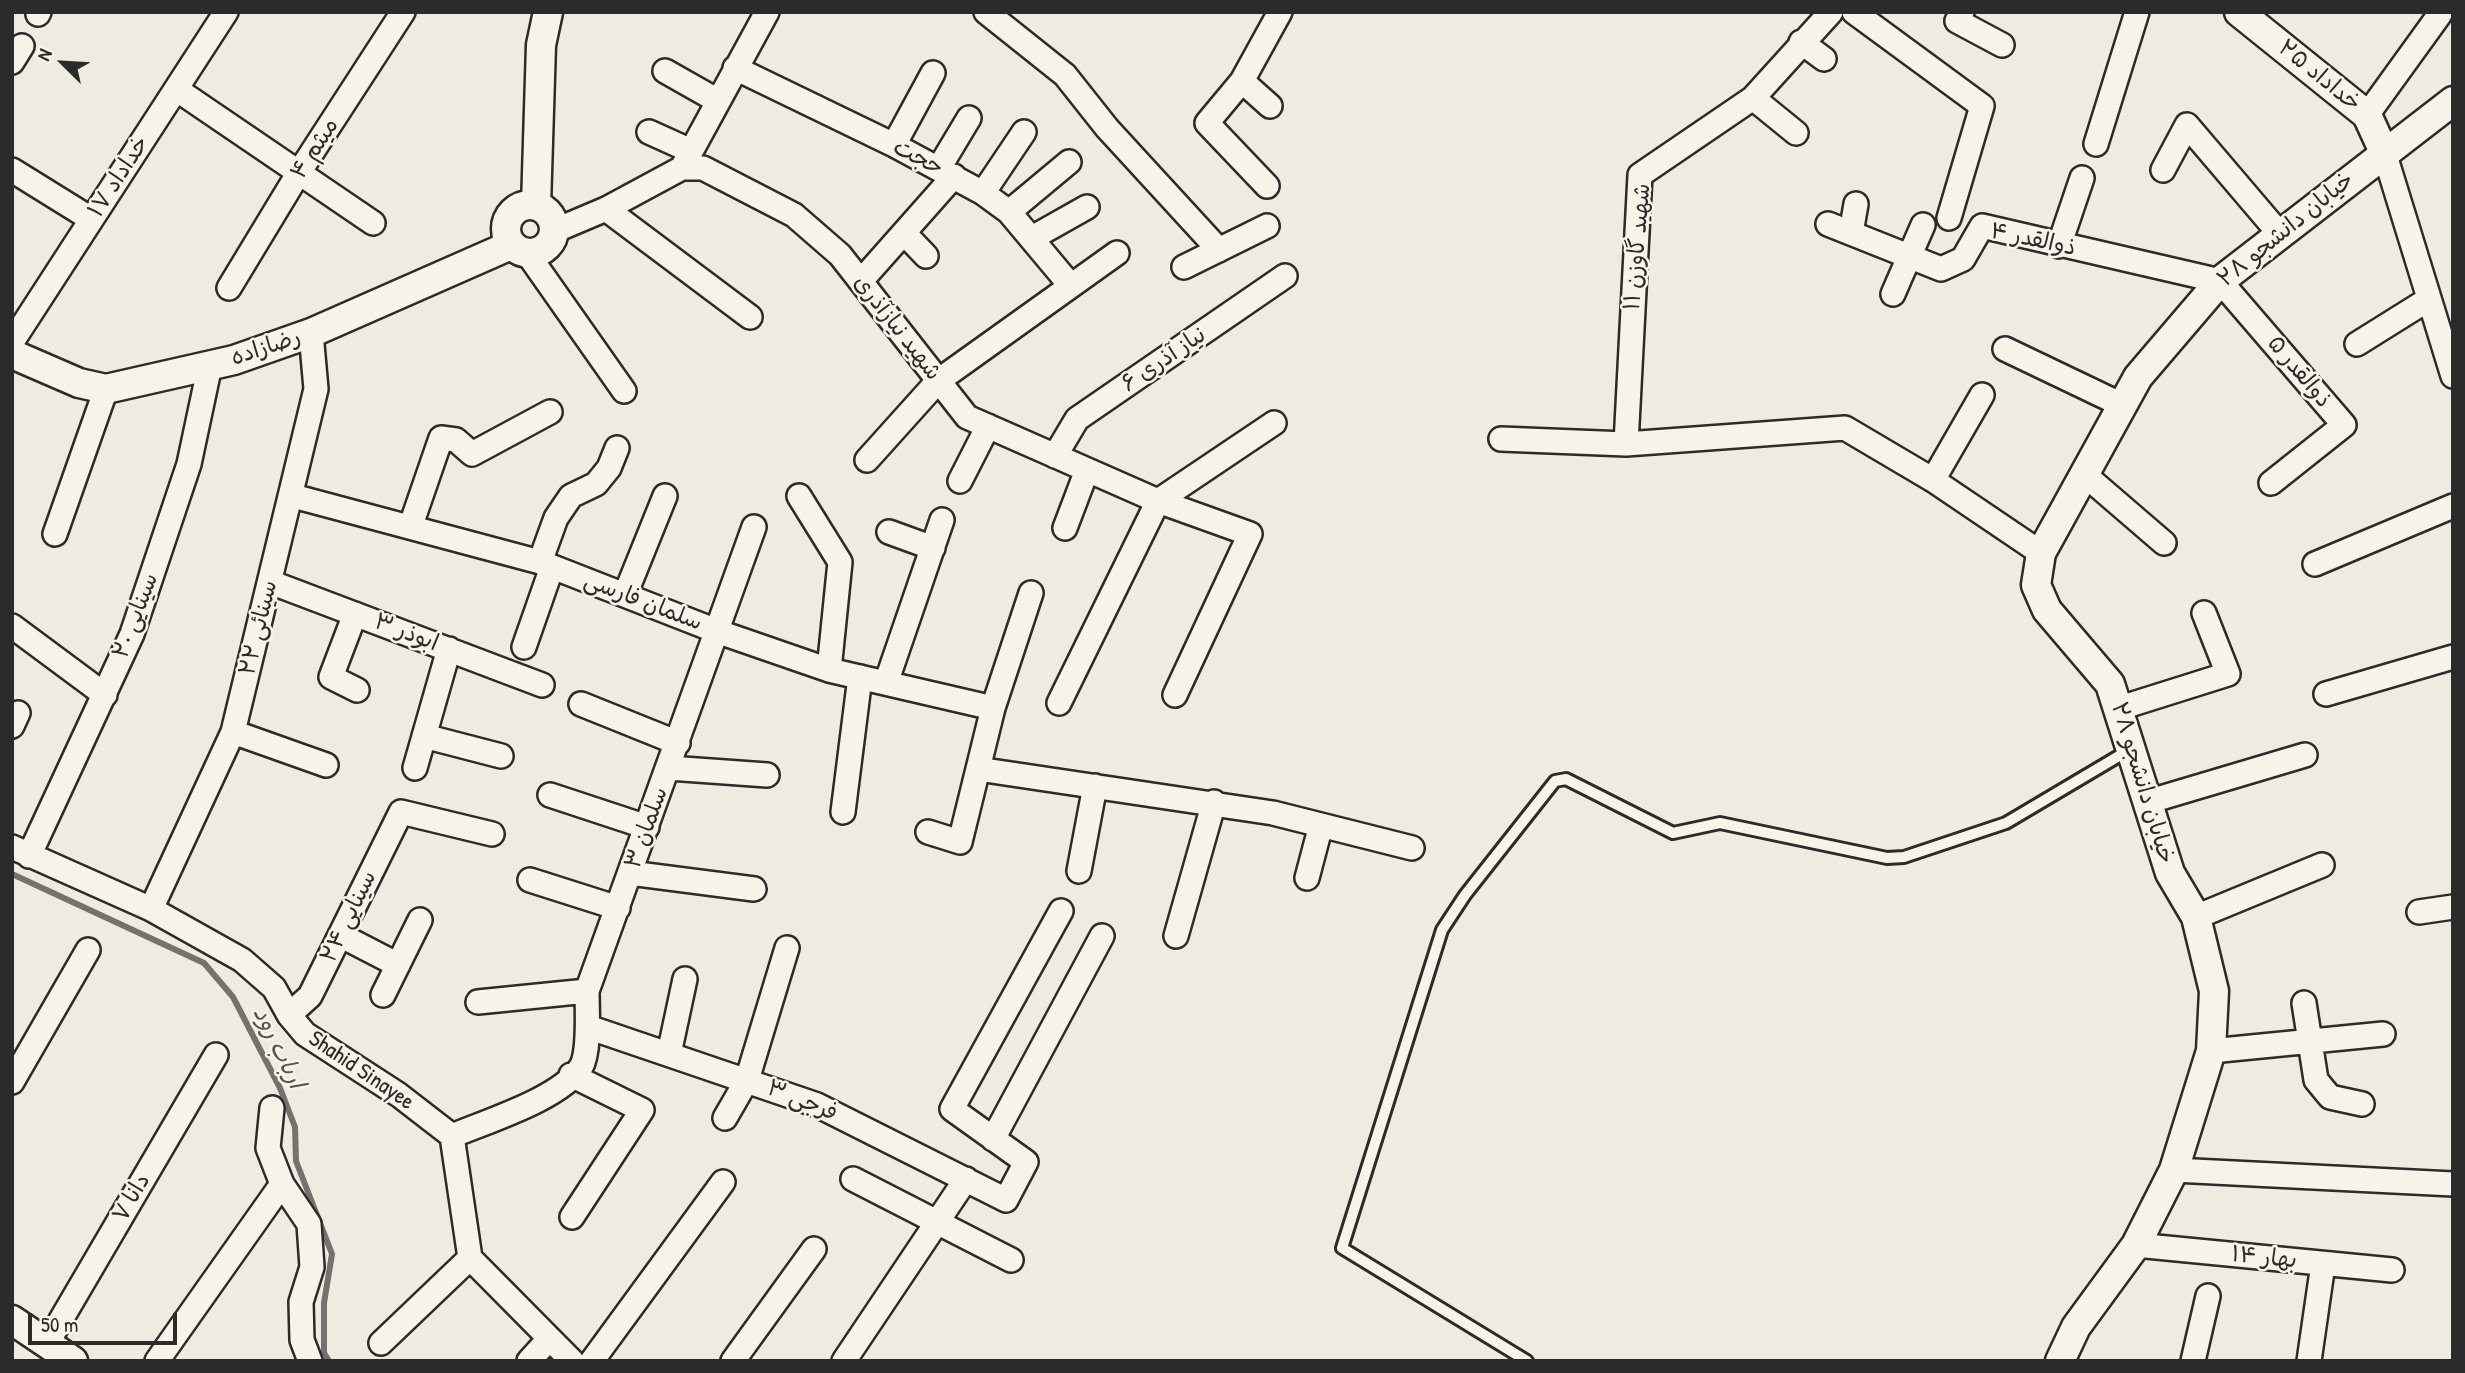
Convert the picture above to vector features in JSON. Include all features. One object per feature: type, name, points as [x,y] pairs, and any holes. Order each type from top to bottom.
[{"type":"street","name":"خداداد ۱۷","points":[[12,342],[226,12]]},
{"type":"street","name":"میثم ۴","points":[[229,288],[298,174],[404,12]]},
{"type":"street","points":[[536,206],[541,45],[548,12]]},
{"type":"street","points":[[519,249],[545,248],[554,231],[607,209],[686,160],[767,12]]},
{"type":"street","points":[[986,12],[1065,75],[1107,128],[1219,250]]},
{"type":"street","points":[[1267,186],[1208,123],[1242,81],[1280,12]]},
{"type":"street","name":"شهید گاوزن ۱۱","points":[[1626,444],[1640,175],[1752,98],[1831,12]]},
{"type":"street","points":[[1854,12],[1982,106],[1949,218]]},
{"type":"street","points":[[1962,12],[1957,21],[2002,46]]},
{"type":"street","points":[[2096,144],[2137,12]]},
{"type":"street","points":[[2367,115],[2433,26],[2440,15],[2438,12]]},
{"type":"street","name":"خداداد ۲۵","points":[[2253,16],[2367,115],[2384,152]]},
{"type":"street","points":[[1801,42],[1824,59]]},
{"type":"street","name":"حجت","points":[[735,68],[894,145],[983,193],[1009,212],[1071,286]]},
{"type":"street","points":[[665,71],[718,101]]},
{"type":"street","points":[[894,145],[933,73]]},
{"type":"street","points":[[1242,81],[1270,106]]},
{"type":"street","points":[[176,89],[373,223]]},
{"type":"street","points":[[1752,98],[1796,133]]},
{"type":"street","name":"خیابان دانشجو ۲۸","points":[[2060,1361],[2076,1327],[2136,1245],[2174,1170],[2211,1051],[2214,991],[2196,917],[2170,873],[2129,750],[2120,708],[2110,684],[2047,610],[2036,585],[2041,552],[2138,377],[2220,281],[2453,101]]},
{"type":"street","points":[[861,281],[904,233],[946,172],[969,118]]},
{"type":"street","points":[[2163,170],[2187,125],[2279,233]]},
{"type":"street","name":"شهید نیازآذری","points":[[649,132],[686,160],[794,215],[840,254],[967,417],[1158,501],[1250,534],[1175,695]]},
{"type":"street","points":[[983,193],[1024,132]]},
{"type":"street","points":[[2384,152],[2453,376]]},
{"type":"street","points":[[1009,212],[1069,162]]},
{"type":"street","points":[[12,170],[91,219]]},
{"type":"street","points":[[2059,246],[2082,178]]},
{"type":"street","points":[[1851,233],[1856,204]]},
{"type":"street","points":[[554,231],[549,215],[536,206],[526,205],[509,216],[506,236],[519,249],[624,391]]},
{"type":"street","points":[[1032,238],[1087,206]]},
{"type":"street","points":[[607,209],[750,317]]},
{"type":"street","name":"ذوالقدر ۴","points":[[1828,224],[1941,269],[1963,259],[1982,226],[2059,246],[2220,281]]},
{"type":"street","points":[[1893,294],[1923,225]]},
{"type":"street","points":[[1184,267],[1266,226]]},
{"type":"street","points":[[904,233],[926,256]]},
{"type":"street","name":"رضازاده","points":[[12,354],[79,383],[106,389],[210,365],[311,333],[519,249]]},
{"type":"street","points":[[867,460],[938,380],[1117,253]]},
{"type":"street","name":"نیاز آذری ۶","points":[[1055,456],[1077,419],[1285,276]]},
{"type":"street","name":"ذوالقدر ۵","points":[[2220,281],[2344,425],[2271,483]]},
{"type":"street","points":[[2357,344],[2429,299]]},
{"type":"street","name":"سینائی ۲۲","points":[[151,909],[233,732],[293,496],[316,390],[311,333]]},
{"type":"street","points":[[2005,349],[2122,405]]},
{"type":"street","name":"سینایی ۲۰","points":[[21,852],[105,695],[132,634],[189,464],[210,365]]},
{"type":"street","points":[[55,534],[106,389]]},
{"type":"street","points":[[1933,480],[1982,396]]},
{"type":"street","points":[[411,525],[441,438],[456,440],[472,454],[550,412]]},
{"type":"street","points":[[1059,703],[1158,501],[1274,424]]},
{"type":"street","points":[[960,481],[988,426]]},
{"type":"street","points":[[1502,439],[1626,444],[1845,428],[1933,480],[2041,552]]},
{"type":"street","points":[[524,647],[556,518],[571,496],[596,484],[609,468],[617,448]]},
{"type":"street","points":[[1065,528],[1087,470]]},
{"type":"street","points":[[2085,475],[2164,543]]},
{"type":"street","name":"سلمان فارسی","points":[[293,496],[411,525],[546,564],[719,632],[829,670],[993,708]]},
{"type":"street","points":[[625,595],[665,496]]},
{"type":"street","points":[[799,496],[840,562],[829,670]]},
{"type":"street","points":[[2315,564],[2453,506]]},
{"type":"street","points":[[886,683],[942,520]]},
{"type":"street","name":"سلمان ۳","points":[[571,1075],[581,1066],[588,1027],[587,991],[719,632],[754,527]]},
{"type":"street","points":[[889,532],[933,548]]},
{"type":"street","name":"ابوذر ۳","points":[[270,582],[542,685]]},
{"type":"street","points":[[928,832],[960,842],[993,708],[1031,593]]},
{"type":"street","points":[[2120,708],[2228,674],[2204,613]]},
{"type":"street","points":[[355,614],[331,677],[358,690]]},
{"type":"street","points":[[12,626],[105,695]]},
{"type":"street","points":[[415,768],[449,649]]},
{"type":"street","points":[[2326,694],[2453,657]]},
{"type":"street","points":[[843,812],[860,677]]},
{"type":"street","points":[[580,704],[678,743]]},
{"type":"street","points":[[233,732],[326,765]]},
{"type":"street","points":[[424,736],[501,756]]},
{"type":"street","points":[[2147,802],[2305,755]]},
{"type":"street","points":[[669,768],[767,775]]},
{"type":"street","points":[[978,769],[1214,803],[1321,825],[1412,848]]},
{"type":"street","points":[[1079,871],[1095,786]]},
{"type":"street","points":[[550,795],[647,827]]},
{"type":"street","points":[[1176,936],[1214,803]]},
{"type":"street","name":"سینایی ۲۴","points":[[289,1015],[310,996],[401,812],[492,834]]},
{"type":"street","points":[[1307,877],[1321,825]]},
{"type":"street","name":"Shahid Sinayee","points":[[21,852],[151,909],[242,960],[274,988],[289,1015],[305,1034],[399,1095],[452,1136]]},
{"type":"street","points":[[2196,917],[2322,865]]},
{"type":"street","points":[[630,873],[754,889]]},
{"type":"street","points":[[530,880],[618,908]]},
{"type":"street","points":[[2418,912],[2453,907]]},
{"type":"street","points":[[1061,911],[952,1109],[993,1139],[1102,936]]},
{"type":"street","points":[[383,995],[420,920]]},
{"type":"street","points":[[340,935],[398,965]]},
{"type":"street","points":[[724,1118],[747,1080],[787,948]]},
{"type":"street","points":[[12,1082],[88,950]]},
{"type":"street","points":[[669,1054],[685,979]]},
{"type":"street","points":[[478,1002],[587,991]]},
{"type":"street","points":[[2304,1003],[2316,1080],[2330,1097],[2362,1104]]},
{"type":"street","name":"فرجی ۳","points":[[588,1027],[817,1105],[1006,1200],[1026,1162],[993,1139]]},
{"type":"street","points":[[2211,1051],[2383,1034]]},
{"type":"street","name":"دانا ۷","points":[[48,1342],[216,1055]]},
{"type":"street","points":[[572,1217],[642,1110],[571,1075],[548,1095],[452,1136],[470,1258],[572,1361]]},
{"type":"street","points":[[272,1108],[268,1147],[282,1184],[309,1224],[312,1266],[301,1302],[302,1340],[310,1361]]},
{"type":"street","points":[[2174,1170],[2453,1184]]},
{"type":"street","points":[[853,1179],[1011,1260]]},
{"type":"street","points":[[844,1361],[966,1179]]},
{"type":"street","points":[[592,1361],[723,1182]]},
{"type":"street","points":[[157,1361],[282,1184]]},
{"type":"street","name":"بهار ۱۴","points":[[2136,1245],[2392,1270]]},
{"type":"street","points":[[733,1361],[814,1249]]},
{"type":"street","points":[[381,1343],[470,1258]]},
{"type":"street","points":[[2309,1361],[2323,1264]]},
{"type":"street","points":[[2193,1361],[2208,1296]]},
{"type":"street","points":[[12,1320],[74,1361]]},
{"type":"street","points":[[529,1361],[549,1339]]},
{"type":"lane","points":[[1527,1361],[1342,1248],[1442,930],[1465,895],[1555,781],[1566,779],[1673,833],[1720,824],[1887,858],[1905,857],[2006,824],[2129,750]]},
{"type":"waterway","name":"ارباب رود","points":[[12,874],[204,963],[233,997],[280,1088],[295,1127],[296,1161],[332,1254],[324,1303],[324,1353],[329,1361]]}]
